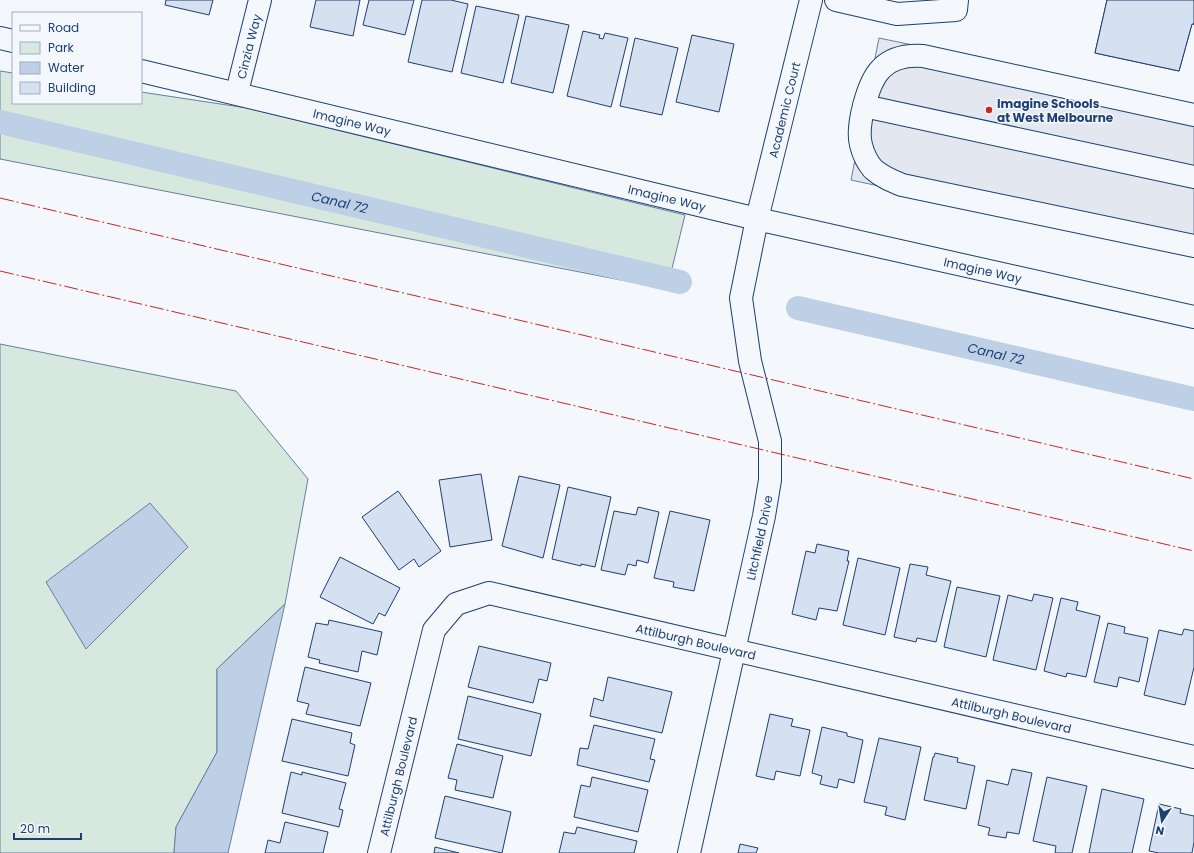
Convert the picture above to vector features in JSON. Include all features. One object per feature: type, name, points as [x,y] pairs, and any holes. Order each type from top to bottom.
[{"type":"street","name":"Cinzia Way","points":[[237,92],[260,0]]},
{"type":"street","name":"Academic Court","points":[[757,219],[811,0]]},
{"type":"street","points":[[836,0],[897,14],[956,10],[957,0]]},
{"type":"street","points":[[0,38],[12,41]]},
{"type":"street","points":[[1194,115],[923,56],[909,55],[898,58],[881,69],[874,78],[864,106],[860,128],[860,144],[873,169],[885,178],[902,185],[1194,246]]},
{"type":"street","name":"Imagine Way","points":[[142,70],[757,219],[1194,317]]},
{"type":"street","points":[[864,106],[1194,177]]},
{"type":"street","name":"Litchfield Drive","points":[[689,853],[764,516],[770,480],[770,441],[750,361],[741,298],[757,219]]},
{"type":"street","name":"Attilburgh Boulevard","points":[[379,853],[434,630],[456,604],[489,593],[1194,757]]},
{"type":"green space","points":[[0,71],[12,73],[12,104],[142,104],[142,92],[247,108],[685,215],[667,289],[0,159]]},
{"type":"green space","points":[[0,344],[236,391],[308,479],[285,604],[217,669],[217,752],[176,827],[174,853],[0,853]]},
{"type":"shaded area","points":[[879,38],[1194,104],[1194,254],[851,180]]},
{"type":"water","points":[[150,503],[188,547],[86,649],[46,582]]},
{"type":"water","points":[[285,604],[228,853],[174,853],[176,827],[217,752],[217,669]]},
{"type":"building","points":[[166,0],[213,0],[209,15],[165,5]]},
{"type":"building","points":[[316,0],[360,0],[353,36],[310,27]]},
{"type":"building","points":[[369,0],[414,0],[405,35],[363,25]]},
{"type":"building","points":[[422,0],[451,0],[468,4],[452,72],[408,62]]},
{"type":"building","points":[[1107,0],[1194,0],[1194,24],[1192,24],[1179,71],[1095,53]]},
{"type":"building","points":[[1107,0],[1194,0],[1194,24],[1192,24],[1179,71],[1095,53]]},
{"type":"building","points":[[476,6],[519,15],[503,83],[461,73]]},
{"type":"building","points":[[526,16],[569,25],[553,93],[511,83]]},
{"type":"building","points":[[583,31],[600,35],[599,38],[603,39],[605,33],[628,38],[611,107],[567,96]]},
{"type":"building","points":[[692,35],[734,44],[719,112],[676,102]]},
{"type":"building","points":[[635,38],[678,48],[662,115],[620,106]]},
{"type":"building","points":[[481,474],[492,540],[450,547],[439,480]]},
{"type":"building","points":[[519,476],[560,485],[543,558],[502,546]]},
{"type":"building","points":[[568,487],[611,497],[595,567],[581,564],[581,566],[552,559]]},
{"type":"building","points":[[398,491],[441,551],[419,567],[414,559],[399,570],[362,517]]},
{"type":"building","points":[[638,507],[659,512],[648,563],[637,560],[636,566],[628,564],[625,575],[601,570],[614,511],[636,515]]},
{"type":"building","points":[[670,511],[710,520],[694,591],[673,587],[674,582],[654,578]]},
{"type":"building","points":[[817,544],[849,551],[847,561],[849,561],[837,611],[819,608],[816,620],[792,614],[806,551],[815,553]]},
{"type":"building","points":[[340,557],[400,588],[385,616],[379,613],[373,624],[320,597]]},
{"type":"building","points":[[858,558],[900,568],[885,635],[843,625]]},
{"type":"building","points":[[910,564],[928,567],[926,575],[951,581],[936,642],[917,638],[916,642],[894,637]]},
{"type":"building","points":[[957,587],[1000,596],[986,657],[944,647]]},
{"type":"building","points":[[1034,594],[1053,598],[1036,670],[993,660],[1008,595],[1032,601]]},
{"type":"building","points":[[1061,598],[1078,602],[1076,610],[1100,616],[1086,677],[1067,673],[1066,677],[1044,671]]},
{"type":"building","points":[[329,620],[382,632],[377,655],[362,651],[358,672],[319,663],[320,660],[308,657],[316,623],[328,625]]},
{"type":"building","points":[[1108,623],[1125,627],[1124,633],[1148,638],[1139,682],[1119,677],[1117,687],[1094,682]]},
{"type":"building","points":[[1184,629],[1194,631],[1194,667],[1185,705],[1144,695],[1159,630],[1182,635]]},
{"type":"building","points":[[479,646],[551,663],[547,681],[539,679],[533,703],[468,687]]},
{"type":"building","points":[[305,667],[371,683],[360,726],[306,714],[309,704],[297,701]]},
{"type":"building","points":[[608,677],[672,692],[662,733],[590,716],[594,698],[603,701]]},
{"type":"building","points":[[468,696],[541,714],[531,756],[458,739]]},
{"type":"building","points":[[770,714],[793,719],[791,726],[810,730],[800,776],[776,771],[774,780],[756,776]]},
{"type":"building","points":[[292,719],[352,733],[350,743],[355,745],[348,776],[282,761]]},
{"type":"building","points":[[594,725],[655,739],[650,759],[655,760],[649,782],[577,765],[580,748],[588,749]]},
{"type":"building","points":[[822,727],[847,733],[847,736],[863,740],[854,783],[839,779],[837,788],[820,784],[822,776],[812,773]]},
{"type":"building","points":[[879,738],[921,747],[905,820],[885,815],[887,807],[864,802]]},
{"type":"building","points":[[457,744],[503,756],[493,798],[455,790],[457,780],[448,778]]},
{"type":"building","points":[[935,753],[958,758],[957,762],[975,766],[966,809],[924,800]]},
{"type":"building","points":[[1012,769],[1032,773],[1019,834],[1007,832],[1006,838],[988,835],[990,828],[978,825],[987,780],[1008,785]]},
{"type":"building","points":[[291,772],[302,775],[302,772],[346,783],[339,809],[343,810],[339,827],[282,813]]},
{"type":"building","points":[[592,777],[648,790],[638,832],[574,817],[581,785],[590,787]]},
{"type":"building","points":[[1047,777],[1087,786],[1072,853],[1055,853],[1056,846],[1033,841]]},
{"type":"building","points":[[1102,789],[1144,799],[1132,853],[1089,853]]},
{"type":"building","points":[[445,796],[511,812],[502,853],[435,838]]},
{"type":"building","points":[[1159,804],[1181,809],[1180,813],[1194,816],[1194,842],[1192,853],[1159,853],[1149,851]]},
{"type":"building","points":[[285,822],[328,832],[323,853],[265,853],[268,840],[280,843]]},
{"type":"building","points":[[577,827],[637,841],[634,853],[559,853],[564,832],[575,834]]},
{"type":"building","points":[[740,844],[758,848],[756,853],[738,853]]},
{"type":"building","points":[[435,847],[459,853],[434,853]]},
{"type":"waterway","name":"Canal 72","points":[[0,122],[680,282]]},
{"type":"waterway","name":"Canal 72","points":[[798,308],[1194,399]]},
{"type":"power","points":[[0,198],[1194,479]]},
{"type":"power","points":[[0,271],[1194,551]]},
{"type":"place","name":"Imagine Schools at West Melbourne","points":[[989,110]]}]
